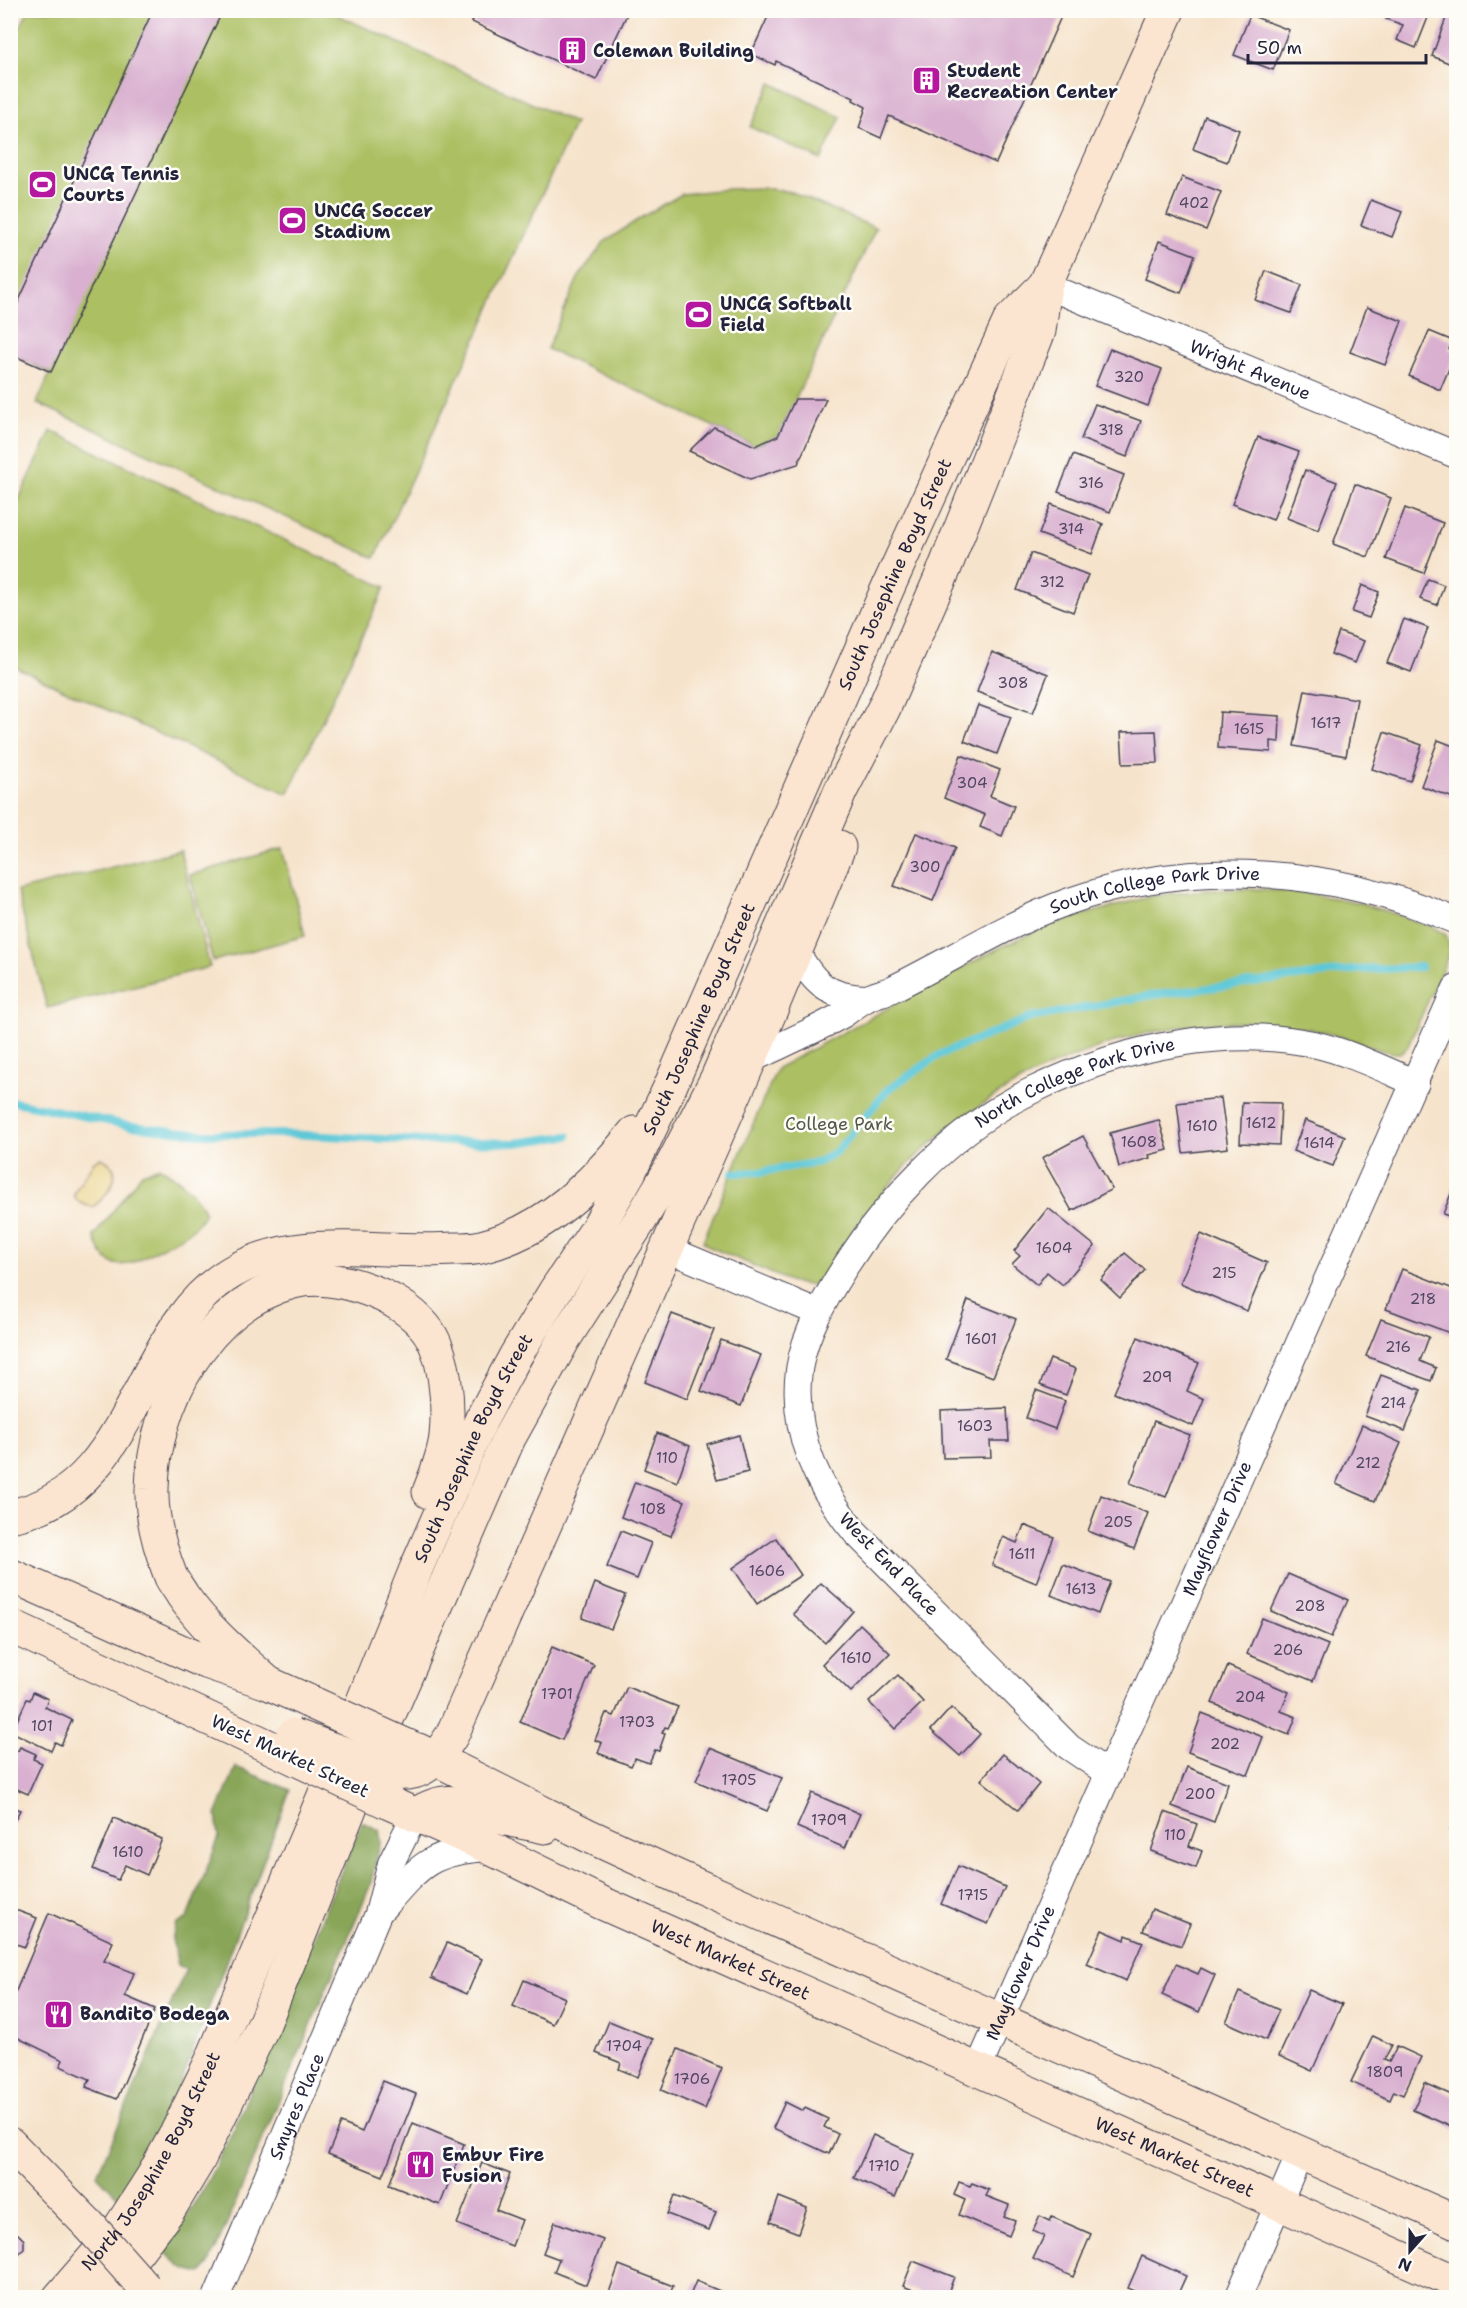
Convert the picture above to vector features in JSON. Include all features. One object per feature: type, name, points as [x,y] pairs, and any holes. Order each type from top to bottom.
[{"type":"main road","name":"South Josephine Boyd Street","points":[[356,1756],[509,1438],[564,1339],[641,1219],[717,1078],[841,790],[884,708],[944,570],[1039,331],[1045,285],[1168,10]]},
{"type":"main road","name":"South Josephine Boyd Street","points":[[356,1756],[416,1569],[481,1420],[516,1354],[595,1232],[630,1171],[669,1089],[885,593],[1010,320],[1045,285]]},
{"type":"main road","points":[[586,1835],[499,1817],[462,1803],[441,1804],[425,1809],[410,1779],[453,1735],[665,1248],[750,1060],[861,793],[884,708]]},
{"type":"main road","points":[[10,1516],[46,1504],[66,1492],[88,1474],[107,1451],[161,1351],[185,1317],[209,1288],[231,1273],[258,1258],[287,1251],[320,1247],[434,1250],[480,1248],[523,1232],[581,1192],[613,1159],[669,1089]]},
{"type":"main road","points":[[268,1683],[213,1634],[172,1579],[160,1546],[154,1518],[153,1462],[159,1434],[173,1397],[190,1364],[225,1319],[268,1290],[295,1281],[320,1280],[352,1283],[380,1293],[405,1308],[426,1328],[436,1348],[443,1371],[447,1404],[446,1437],[438,1471],[406,1547],[356,1756]]},
{"type":"main road","name":"West Market Street","points":[[10,1575],[203,1660],[268,1683],[308,1701],[410,1779],[490,1848],[602,1903],[1279,2202],[1454,2275]]},
{"type":"main road","name":"West Market Street","points":[[10,1626],[236,1730],[410,1779],[586,1835],[1456,2222]]},
{"type":"main road","name":"North Josephine Boyd Street","points":[[59,2298],[119,2229],[153,2176],[211,2062],[356,1756]]},
{"type":"main road","name":"North Josephine Boyd Street","points":[[101,2298],[168,2211],[198,2161],[264,2024],[356,1756]]},
{"type":"main road","points":[[10,2144],[89,2225],[150,2293]]},
{"type":"street","name":"Wright Avenue","points":[[1045,285],[1456,455]]},
{"type":"street","name":"South College Park Drive","points":[[750,1060],[843,1014],[867,998],[890,990],[997,932],[1035,915],[1106,890],[1219,872],[1276,874],[1315,879],[1397,898],[1456,921]]},
{"type":"street","points":[[795,951],[807,972],[818,983],[846,997],[867,998]]},
{"type":"street","name":"Mayflower Drive","points":[[978,2069],[1416,1083],[1454,1003]]},
{"type":"street","name":"North College Park Drive","points":[[817,1312],[864,1238],[911,1181],[938,1156],[982,1121],[1029,1092],[1090,1065],[1138,1051],[1182,1042],[1226,1038],[1270,1039],[1313,1044],[1352,1056],[1416,1083]]},
{"type":"street","points":[[665,1248],[817,1312]]},
{"type":"street","name":"West End Place","points":[[817,1312],[800,1362],[798,1408],[803,1438],[810,1460],[836,1510],[855,1532],[1068,1747],[1109,1774]]},
{"type":"street","name":"Smyres Place","points":[[216,2298],[378,1914],[410,1779]]},
{"type":"street","name":"Smyres Place","points":[[378,1914],[426,1863],[444,1854],[463,1849],[490,1848]]},
{"type":"street","points":[[1238,2298],[1300,2153]]},
{"type":"green space","name":"UNCG Soccer Stadium","points":[[28,11],[329,11],[575,123],[375,558],[37,403],[50,373],[11,354],[10,48]]},
{"type":"green space","points":[[771,83],[841,117],[821,160],[750,127]]},
{"type":"green space","name":"UNCG Softball Field","points":[[764,188],[791,192],[876,228],[778,436],[755,446],[547,349],[578,278],[604,242],[682,194]]},
{"type":"green space","points":[[51,431],[385,587],[288,794],[11,665],[11,516]]},
{"type":"green space","points":[[283,848],[305,936],[213,961],[190,875]]},
{"type":"green space","points":[[180,850],[210,967],[47,1008],[17,891]]},
{"type":"green space","name":"College Park","points":[[1261,889],[1357,902],[1431,926],[1446,935],[1450,952],[1408,1046],[1400,1053],[1386,1052],[1318,1031],[1268,1023],[1220,1023],[1171,1029],[1124,1039],[1077,1055],[1032,1075],[990,1100],[950,1128],[913,1160],[886,1188],[818,1282],[810,1285],[794,1283],[710,1247],[703,1241],[777,1068],[999,948],[1054,923],[1152,896],[1206,890]]},
{"type":"green space","points":[[160,1167],[186,1187],[197,1199],[205,1213],[192,1230],[181,1237],[141,1259],[122,1265],[114,1264],[106,1259],[94,1236],[142,1173]]},
{"type":"green space","points":[[236,1767],[290,1790],[170,2112],[139,2171],[120,2199],[97,2175],[186,1969],[178,1965],[172,1939],[176,1925],[188,1918],[219,1837],[216,1815]]},
{"type":"green space","points":[[362,1822],[379,1830],[381,1841],[370,1886],[210,2263],[201,2273],[189,2271],[175,2262],[163,2249],[202,2192],[234,2129]]},
{"type":"sand","points":[[101,1158],[113,1169],[115,1175],[113,1182],[105,1196],[93,1207],[84,1205],[74,1195],[94,1161]]},
{"type":"building","points":[[153,10],[223,10],[51,372],[10,354],[10,320]]},
{"type":"building","name":"Coleman Building","points":[[478,10],[629,10],[596,80],[472,22]]},
{"type":"building","name":"Student Recreation Center","points":[[771,10],[1064,10],[996,163],[889,116],[881,138],[859,128],[866,107],[853,100],[854,98],[776,61],[775,65],[751,54]]},
{"type":"building","points":[[1389,10],[1431,10],[1416,48],[1397,40],[1403,25],[1386,19]]},
{"type":"building","points":[[1449,10],[1456,10],[1456,66],[1432,56]]},
{"type":"building","points":[[1250,15],[1289,30],[1273,70],[1234,55]]},
{"type":"building","points":[[1205,116],[1239,130],[1227,162],[1193,149]]},
{"type":"building","points":[[1182,177],[1221,192],[1206,230],[1167,215]]},
{"type":"building","points":[[1371,200],[1402,212],[1392,237],[1361,225]]},
{"type":"building","points":[[1159,241],[1195,255],[1181,293],[1145,279]]},
{"type":"building","points":[[1266,271],[1302,285],[1291,313],[1255,300]]},
{"type":"building","points":[[1367,307],[1402,321],[1385,365],[1350,352]]},
{"type":"building","points":[[1429,331],[1453,341],[1449,349],[1456,352],[1440,390],[1409,376]]},
{"type":"building","points":[[1110,349],[1162,369],[1148,406],[1095,386]]},
{"type":"building","points":[[795,399],[826,399],[798,464],[750,479],[689,451],[714,427],[755,446],[778,436]]},
{"type":"building","points":[[1095,404],[1141,421],[1127,457],[1081,439]]},
{"type":"building","points":[[1258,437],[1299,452],[1273,520],[1232,504]]},
{"type":"building","points":[[1073,455],[1124,475],[1110,512],[1058,492]]},
{"type":"building","points":[[1305,470],[1337,482],[1318,530],[1287,518]]},
{"type":"building","points":[[1355,484],[1391,498],[1368,557],[1333,544]]},
{"type":"building","points":[[1051,504],[1103,524],[1092,554],[1039,534]]},
{"type":"building","points":[[1405,508],[1443,523],[1424,573],[1386,559]]},
{"type":"building","points":[[1031,553],[1088,575],[1073,612],[1017,590]]},
{"type":"building","points":[[1428,579],[1444,585],[1437,605],[1420,599]]},
{"type":"building","points":[[1362,585],[1379,592],[1369,618],[1352,612]]},
{"type":"building","points":[[1404,619],[1428,628],[1411,672],[1387,663]]},
{"type":"building","points":[[1339,632],[1364,641],[1355,663],[1331,654]]},
{"type":"building","points":[[992,652],[1048,674],[1033,713],[977,692]]},
{"type":"building","points":[[1305,690],[1357,699],[1346,756],[1294,746]]},
{"type":"building","points":[[978,705],[1011,717],[997,754],[964,741]]},
{"type":"building","points":[[1220,712],[1280,716],[1279,742],[1271,741],[1271,752],[1218,748]]},
{"type":"building","points":[[1156,731],[1158,763],[1123,764],[1121,732]]},
{"type":"building","points":[[1384,732],[1422,745],[1410,781],[1372,769]]},
{"type":"building","points":[[1438,740],[1456,747],[1456,799],[1421,786]]},
{"type":"building","points":[[961,755],[1000,770],[990,796],[1014,806],[1002,836],[980,827],[985,815],[944,798]]},
{"type":"building","points":[[916,833],[955,848],[933,901],[894,886]]},
{"type":"building","points":[[1221,1098],[1228,1148],[1183,1153],[1177,1103]]},
{"type":"building","points":[[1242,1102],[1281,1103],[1279,1145],[1240,1143]]},
{"type":"building","points":[[1159,1120],[1168,1150],[1119,1167],[1110,1133]]},
{"type":"building","points":[[1305,1120],[1345,1136],[1333,1166],[1293,1151]]},
{"type":"building","points":[[1083,1136],[1112,1189],[1072,1211],[1042,1158]]},
{"type":"building","points":[[1456,1181],[1456,1219],[1443,1214]]},
{"type":"building","points":[[1048,1208],[1095,1246],[1063,1285],[1047,1272],[1037,1285],[1012,1264],[1020,1256],[1014,1251]]},
{"type":"building","points":[[1201,1234],[1267,1263],[1247,1311],[1180,1283]]},
{"type":"building","points":[[1125,1253],[1145,1270],[1120,1298],[1101,1280]]},
{"type":"building","points":[[1402,1269],[1456,1290],[1455,1335],[1386,1309]]},
{"type":"building","points":[[968,1300],[1016,1319],[993,1377],[946,1359]]},
{"type":"building","points":[[672,1314],[714,1330],[687,1399],[645,1382]]},
{"type":"building","points":[[1381,1319],[1429,1337],[1420,1361],[1436,1368],[1431,1381],[1366,1356]]},
{"type":"building","points":[[1138,1337],[1199,1363],[1187,1391],[1204,1399],[1193,1426],[1114,1393]]},
{"type":"building","points":[[721,1340],[761,1355],[741,1406],[701,1391]]},
{"type":"building","points":[[1050,1359],[1076,1369],[1066,1395],[1040,1385]]},
{"type":"building","points":[[1381,1375],[1421,1390],[1405,1431],[1365,1416]]},
{"type":"building","points":[[1036,1390],[1065,1401],[1055,1429],[1026,1418]]},
{"type":"building","points":[[1007,1408],[1009,1441],[990,1441],[991,1457],[943,1458],[941,1411]]},
{"type":"building","points":[[1154,1421],[1190,1435],[1166,1497],[1130,1483]]},
{"type":"building","points":[[1362,1425],[1401,1443],[1375,1501],[1336,1484]]},
{"type":"building","points":[[657,1433],[690,1446],[677,1482],[644,1469]]},
{"type":"building","points":[[739,1435],[748,1472],[717,1480],[707,1444]]},
{"type":"building","points":[[635,1482],[685,1501],[671,1536],[621,1517]]},
{"type":"building","points":[[1101,1495],[1148,1513],[1134,1549],[1088,1531]]},
{"type":"building","points":[[1024,1525],[1054,1537],[1036,1583],[992,1565],[1003,1537],[1017,1543]]},
{"type":"building","points":[[621,1531],[651,1543],[637,1579],[607,1567]]},
{"type":"building","points":[[776,1538],[801,1575],[757,1604],[733,1568]]},
{"type":"building","points":[[1063,1564],[1110,1582],[1098,1614],[1051,1595]]},
{"type":"building","points":[[1288,1574],[1348,1600],[1331,1637],[1271,1611]]},
{"type":"building","points":[[595,1583],[625,1595],[611,1629],[582,1618]]},
{"type":"building","points":[[821,1583],[853,1611],[825,1643],[793,1614]]},
{"type":"building","points":[[1262,1618],[1328,1645],[1313,1681],[1247,1654]]},
{"type":"building","points":[[860,1624],[890,1653],[851,1692],[822,1664]]},
{"type":"building","points":[[552,1647],[594,1665],[562,1740],[520,1722]]},
{"type":"building","points":[[1228,1666],[1289,1692],[1281,1711],[1296,1717],[1289,1735],[1212,1703]]},
{"type":"building","points":[[898,1675],[923,1702],[895,1729],[869,1702]]},
{"type":"building","points":[[627,1687],[678,1707],[668,1728],[665,1727],[662,1733],[665,1734],[659,1751],[655,1750],[649,1763],[635,1758],[631,1766],[598,1753],[602,1743],[595,1740],[606,1713],[614,1716]]},
{"type":"building","points":[[33,1692],[48,1699],[45,1707],[72,1720],[61,1745],[55,1742],[51,1751],[12,1732],[27,1699],[30,1700]]},
{"type":"building","points":[[951,1708],[980,1734],[960,1756],[931,1730]]},
{"type":"building","points":[[1202,1713],[1263,1737],[1248,1775],[1188,1752]]},
{"type":"building","points":[[20,1747],[36,1754],[33,1759],[42,1763],[28,1794],[10,1786],[10,1748],[18,1751]]},
{"type":"building","points":[[710,1748],[782,1778],[767,1811],[696,1781]]},
{"type":"building","points":[[1003,1754],[1039,1784],[1018,1810],[981,1780]]},
{"type":"building","points":[[1187,1767],[1228,1783],[1214,1822],[1172,1806]]},
{"type":"building","points":[[812,1793],[860,1814],[845,1848],[797,1827]]},
{"type":"building","points":[[10,1806],[20,1810],[10,1830]]},
{"type":"building","points":[[1165,1812],[1197,1824],[1189,1846],[1202,1851],[1196,1868],[1151,1851]]},
{"type":"building","points":[[1456,1815],[1456,1833],[1450,1830]]},
{"type":"building","points":[[114,1818],[162,1839],[147,1875],[125,1865],[118,1880],[93,1869]]},
{"type":"building","points":[[958,1866],[1005,1887],[988,1924],[941,1904]]},
{"type":"building","points":[[10,1908],[37,1918],[25,1947],[10,1942]]},
{"type":"building","points":[[1152,1909],[1190,1924],[1181,1946],[1143,1931]]},
{"type":"building","points":[[49,1913],[113,1942],[104,1961],[134,1973],[125,1996],[155,2009],[117,2099],[86,2087],[90,2079],[60,2066],[63,2060],[10,2034],[10,2005]]},
{"type":"building","points":[[1102,1930],[1125,1940],[1126,1935],[1143,1942],[1126,1981],[1087,1964]]},
{"type":"building","points":[[447,1943],[482,1959],[467,1994],[431,1978]]},
{"type":"building","points":[[1176,1964],[1198,1974],[1201,1968],[1215,1975],[1199,2012],[1162,1995]]},
{"type":"building","points":[[524,1980],[565,1998],[553,2024],[513,2006]]},
{"type":"building","points":[[1309,1990],[1342,2004],[1312,2071],[1279,2056]]},
{"type":"building","points":[[1239,1992],[1279,2010],[1266,2040],[1226,2022]]},
{"type":"building","points":[[609,2021],[653,2039],[638,2077],[619,2069],[621,2063],[596,2053]]},
{"type":"building","points":[[1373,2036],[1392,2045],[1384,2060],[1389,2062],[1397,2046],[1421,2057],[1403,2095],[1394,2091],[1390,2100],[1351,2082]]},
{"type":"building","points":[[678,2049],[722,2068],[705,2109],[661,2090]]},
{"type":"building","points":[[383,2081],[416,2094],[383,2176],[328,2154],[341,2123],[362,2132]]},
{"type":"building","points":[[1425,2083],[1456,2097],[1456,2129],[1413,2110]]},
{"type":"building","points":[[785,2102],[828,2119],[824,2127],[838,2134],[829,2154],[773,2128]]},
{"type":"building","points":[[413,2123],[464,2144],[440,2205],[389,2185]]},
{"type":"building","points":[[873,2135],[914,2154],[895,2197],[854,2178]]},
{"type":"building","points":[[482,2163],[510,2174],[496,2210],[522,2220],[512,2246],[457,2224]]},
{"type":"building","points":[[959,2182],[970,2186],[972,2183],[989,2190],[986,2196],[1009,2205],[1004,2217],[1015,2221],[1009,2236],[959,2215],[965,2200],[954,2195]]},
{"type":"building","points":[[674,2196],[716,2212],[709,2230],[667,2214]]},
{"type":"building","points":[[779,2197],[807,2208],[798,2233],[770,2222]]},
{"type":"building","points":[[1040,2216],[1050,2221],[1052,2217],[1091,2234],[1073,2277],[1033,2259],[1044,2236],[1033,2231]]},
{"type":"building","points":[[555,2222],[603,2240],[586,2285],[554,2272],[559,2259],[543,2253]]},
{"type":"building","points":[[10,2233],[18,2234],[24,2240],[24,2249],[10,2261]]},
{"type":"building","points":[[1142,2256],[1186,2276],[1176,2298],[1150,2298],[1128,2288]]},
{"type":"building","points":[[913,2261],[954,2277],[946,2298],[933,2298],[903,2286]]},
{"type":"building","points":[[619,2265],[673,2286],[669,2298],[607,2298]]},
{"type":"building","points":[[696,2281],[734,2297],[734,2298],[689,2298]]},
{"type":"waterway","points":[[733,1173],[761,1172],[819,1162],[837,1151],[887,1090],[941,1054],[1030,1018],[1153,995],[1354,970],[1421,967]]},
{"type":"waterway","points":[[10,1101],[131,1126],[200,1134],[287,1134],[515,1143],[568,1136]]},
{"type":"place","name":"Coleman Building","points":[[572,51]]},
{"type":"place","name":"Student Recreation Center","points":[[926,81]]},
{"type":"place","name":"UNCG Tennis Courts","points":[[42,184]]},
{"type":"place","name":"UNCG Soccer Stadium","points":[[293,221]]},
{"type":"place","name":"UNCG Softball Field","points":[[699,314]]},
{"type":"place","name":"Bandito Bodega","points":[[59,2014]]},
{"type":"place","name":"Embur Fire Fusion","points":[[421,2165]]}]
